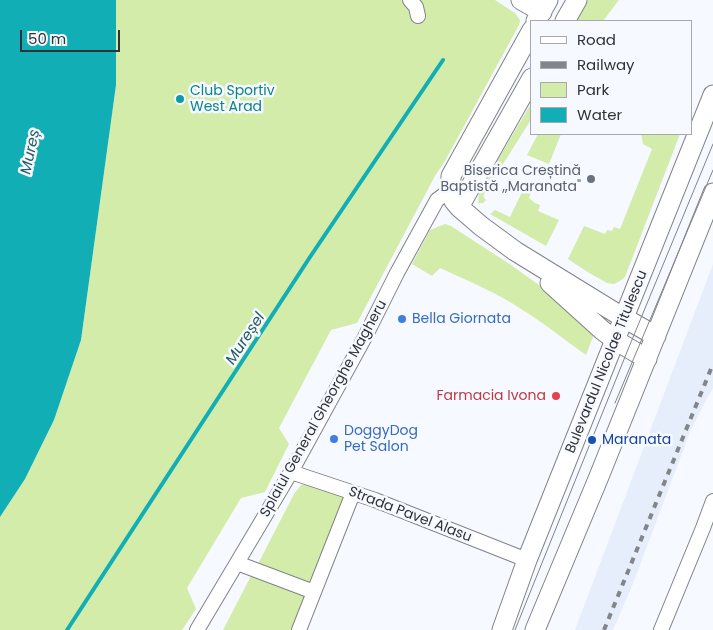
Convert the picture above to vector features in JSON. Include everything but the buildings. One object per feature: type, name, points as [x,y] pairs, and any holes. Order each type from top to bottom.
[{"type":"main road","points":[[522,0],[542,11]]},
{"type":"main road","points":[[566,20],[577,0]]},
{"type":"main road","points":[[530,34],[451,176],[455,199],[481,226],[515,251],[656,336]]},
{"type":"main road","points":[[455,199],[530,81]]},
{"type":"main road","name":"Bulevardul Nicolae Titulescu","points":[[502,630],[713,95]]},
{"type":"main road","points":[[535,630],[598,480],[713,193]]},
{"type":"main road","points":[[515,251],[602,330],[647,358]]},
{"type":"street","points":[[410,0],[416,7],[418,16]]},
{"type":"street","name":"Splaiul General Gheorghe Magheru","points":[[197,630],[291,472],[366,337],[397,273],[438,200],[445,194],[455,199]]},
{"type":"street","name":"Strada Pavel Alasu","points":[[291,472],[353,493],[528,560]]},
{"type":"street","points":[[299,630],[353,493]]},
{"type":"street","points":[[661,630],[708,530],[713,501]]},
{"type":"street","points":[[237,563],[314,592]]},
{"type":"shaded area","points":[[713,264],[713,388],[690,432],[632,586],[613,630],[575,630]]},
{"type":"green space","points":[[116,0],[495,0],[515,13],[520,20],[357,323],[331,330],[279,428],[289,444],[265,492],[241,498],[187,588],[196,609],[182,630],[0,630],[0,517],[25,479],[54,420],[81,340],[116,85]]},
{"type":"green space","points":[[588,0],[619,0],[604,20],[577,20]]},
{"type":"green space","points":[[530,105],[530,121],[483,196],[486,200],[483,203],[478,203],[479,192]]},
{"type":"green space","points":[[537,135],[561,135],[549,164],[527,155]]},
{"type":"green space","points":[[641,135],[680,135],[625,277],[614,284],[607,283],[568,259],[584,226],[605,234],[607,230],[612,231],[614,227],[620,229],[652,149],[643,144]]},
{"type":"green space","points":[[524,188],[531,192],[529,198],[540,205],[538,211],[559,220],[546,246],[490,214],[495,210],[510,217]]},
{"type":"green space","points":[[445,224],[511,265],[553,295],[594,334],[586,355],[530,314],[493,293],[440,268],[432,276],[412,264],[430,230]]},
{"type":"green space","points":[[309,483],[347,498],[312,587],[257,566],[294,494],[301,485]]},
{"type":"green space","points":[[253,572],[310,593],[295,630],[223,630]]},
{"type":"water","name":"Mureș","points":[[0,0],[116,0],[116,85],[81,340],[54,420],[25,479],[0,517]]},
{"type":"waterway","name":"Mureșel","points":[[67,630],[310,257],[443,60]]},
{"type":"tram line","points":[[515,630],[713,144]]},
{"type":"tram line","points":[[615,403],[713,170]]},
{"type":"railway","points":[[604,630],[713,364]]},
{"type":"place","name":"Club Sportiv West Arad","points":[[180,99]]},
{"type":"place","name":"Biserica Creștină Baptistă ,,Maranata\"","points":[[591,179]]},
{"type":"place","name":"Bella Giornata","points":[[402,319]]},
{"type":"place","name":"Farmacia Ivona","points":[[556,396]]},
{"type":"place","name":"DoggyDog Pet Salon","points":[[334,439]]},
{"type":"place","name":"Maranata","points":[[592,440]]}]
